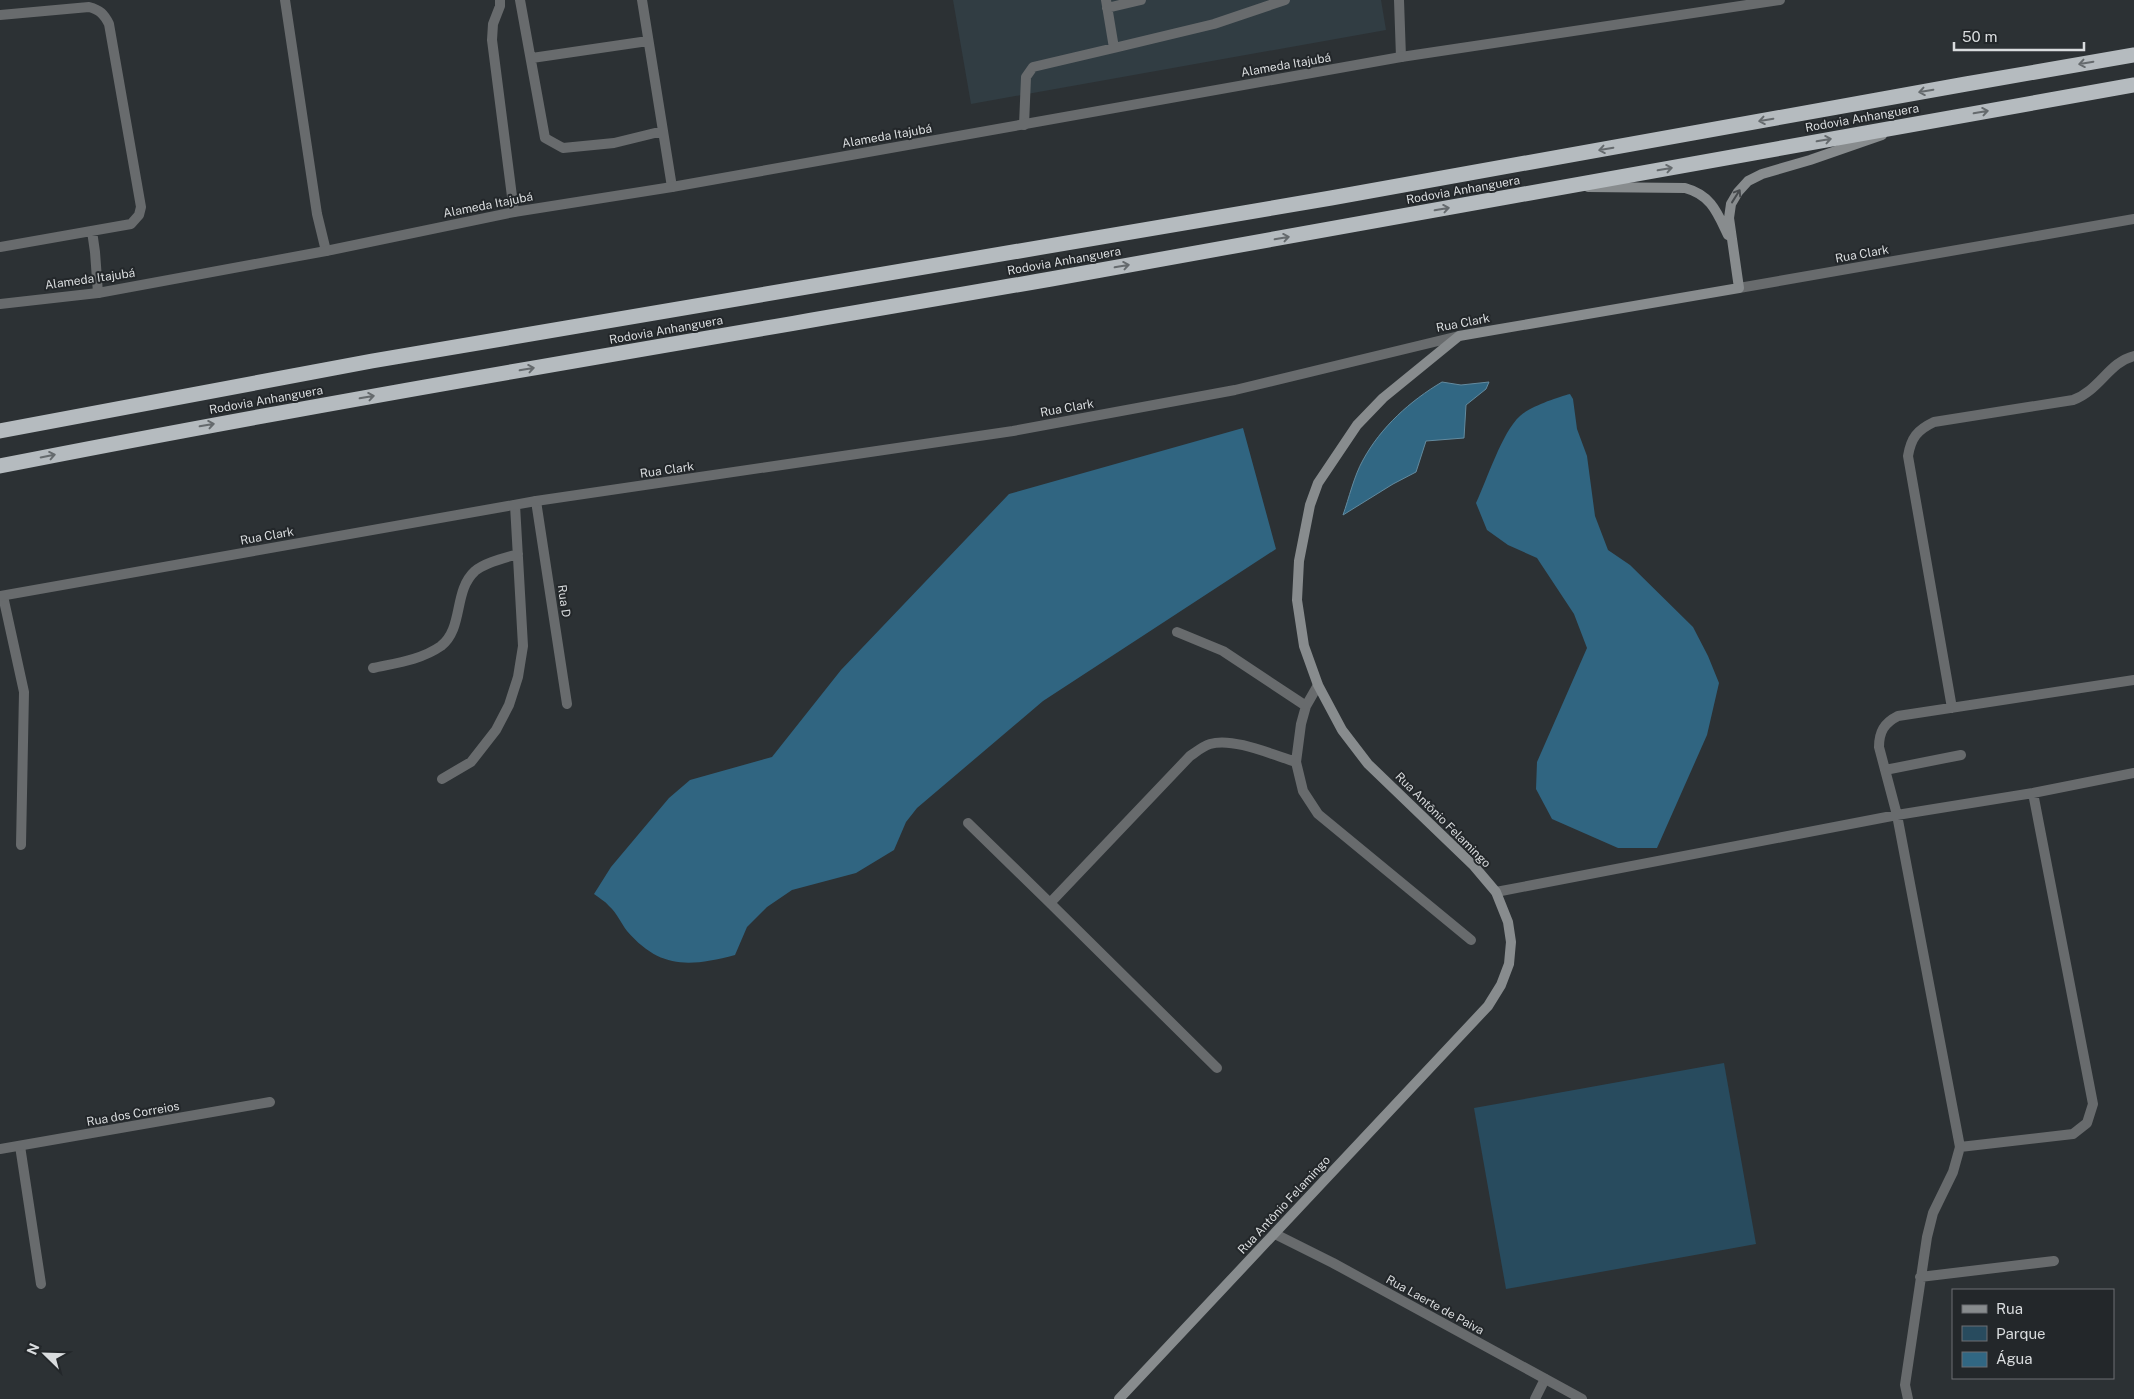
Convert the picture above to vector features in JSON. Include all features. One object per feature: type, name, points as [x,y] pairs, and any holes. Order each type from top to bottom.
[{"type":"highway","name":"Rodovia Anhanguera","points":[[0,431],[382,360],[1331,198],[2134,55]]},
{"type":"highway","name":"Rodovia Anhanguera","points":[[0,466],[185,429],[487,375],[1335,229],[2134,85]]},
{"type":"main road","points":[[1739,288],[1731,243],[1729,218],[1731,204],[1738,192],[1748,181],[1762,174],[1810,160],[1916,123]]},
{"type":"main road","points":[[1565,187],[1685,188],[1697,192],[1708,200],[1718,213],[1731,243]]},
{"type":"main road","name":"Rua Clark","points":[[1459,336],[1739,288]]},
{"type":"main road","name":"Rua Antônio Felamingo","points":[[1119,1399],[1488,1006],[1501,986],[1509,964],[1511,942],[1508,922],[1496,892],[1474,866],[1368,764],[1342,730],[1318,685],[1304,646],[1297,600],[1299,561],[1310,505],[1318,483],[1357,425],[1383,398],[1459,336]]},
{"type":"street","points":[[285,0],[317,214],[326,251]]},
{"type":"street","points":[[500,0],[500,6],[493,24],[492,40],[514,212]]},
{"type":"street","points":[[520,0],[545,138],[564,148],[614,143],[663,131]]},
{"type":"street","points":[[642,0],[672,187]]},
{"type":"street","points":[[1114,48],[1107,4],[1141,0]]},
{"type":"street","points":[[1024,125],[1026,77],[1033,67],[1214,24],[1286,0]]},
{"type":"street","points":[[1399,0],[1401,57]]},
{"type":"street","name":"Alameda Itajubá","points":[[0,304],[98,293],[326,251],[514,212],[672,187],[1401,57],[1775,0]]},
{"type":"street","points":[[0,15],[89,7],[98,10],[104,15],[109,24],[141,206],[139,215],[131,224],[0,247]]},
{"type":"street","points":[[532,58],[648,41]]},
{"type":"street","name":"Rua Clark","points":[[1739,288],[2134,219]]},
{"type":"street","points":[[92,232],[96,252],[98,293]]},
{"type":"street","name":"Rua Clark","points":[[2,596],[536,501],[1013,431],[1235,390],[1459,336]]},
{"type":"street","points":[[1952,708],[1908,456],[1915,434],[1923,427],[1934,422],[2073,400],[2086,395],[2117,364],[2126,358],[2134,356]]},
{"type":"street","name":"Rua D","points":[[536,501],[567,704]]},
{"type":"street","points":[[442,779],[471,762],[496,730],[509,705],[515,686],[523,646],[515,505]]},
{"type":"street","points":[[373,668],[421,657],[442,645],[452,633],[460,597],[474,572],[480,567],[518,554]]},
{"type":"street","points":[[2,596],[24,692],[21,845]]},
{"type":"street","points":[[1177,632],[1223,651],[1306,706]]},
{"type":"street","points":[[1908,1399],[1905,1385],[1927,1238],[1933,1213],[1952,1172],[1960,1147],[1897,815],[1879,748],[1879,736],[1889,720],[1898,716],[2134,680]]},
{"type":"street","points":[[1318,685],[1306,706],[1301,724],[1296,762],[1302,791],[1318,814],[1471,940]]},
{"type":"street","points":[[1050,902],[1190,756],[1208,744],[1221,742],[1240,745],[1296,762]]},
{"type":"street","points":[[1885,770],[1961,754]]},
{"type":"street","points":[[1496,892],[1897,815],[2033,793],[2134,772]]},
{"type":"street","points":[[1960,1147],[2073,1134],[2088,1123],[2093,1104],[2033,793]]},
{"type":"street","points":[[968,823],[1217,1068]]},
{"type":"street","name":"Rua dos Correios","points":[[0,1150],[270,1102]]},
{"type":"street","points":[[20,1146],[41,1284]]},
{"type":"street","name":"Rua Laerte de Paiva","points":[[1275,1234],[1333,1263],[1582,1399]]},
{"type":"street","points":[[1920,1277],[2054,1260]]},
{"type":"street","points":[[1535,1399],[1545,1379]]},
{"type":"shaded area","points":[[953,0],[1381,0],[1386,30],[971,104]]},
{"type":"shaded area","points":[[1570,394],[1573,399],[1577,429],[1587,456],[1595,516],[1608,550],[1630,565],[1693,627],[1719,683],[1707,735],[1657,848],[1618,848],[1552,819],[1536,789],[1537,762],[1587,648],[1574,614],[1537,558],[1508,545],[1487,530],[1476,503],[1501,444],[1513,423],[1530,409]]},
{"type":"shaded area","points":[[1243,428],[1276,549],[1043,701],[917,808],[906,822],[894,850],[856,873],[792,890],[767,907],[747,927],[735,955],[703,962],[676,962],[651,952],[627,931],[607,904],[594,894],[611,867],[669,798],[690,780],[772,757],[841,670],[1009,494]]},
{"type":"green space","points":[[1724,1063],[1756,1244],[1506,1289],[1474,1108]]},
{"type":"water","points":[[1442,382],[1461,385],[1489,382],[1486,389],[1466,405],[1464,438],[1426,441],[1416,472],[1343,515],[1360,466],[1378,437],[1408,406]]}]
